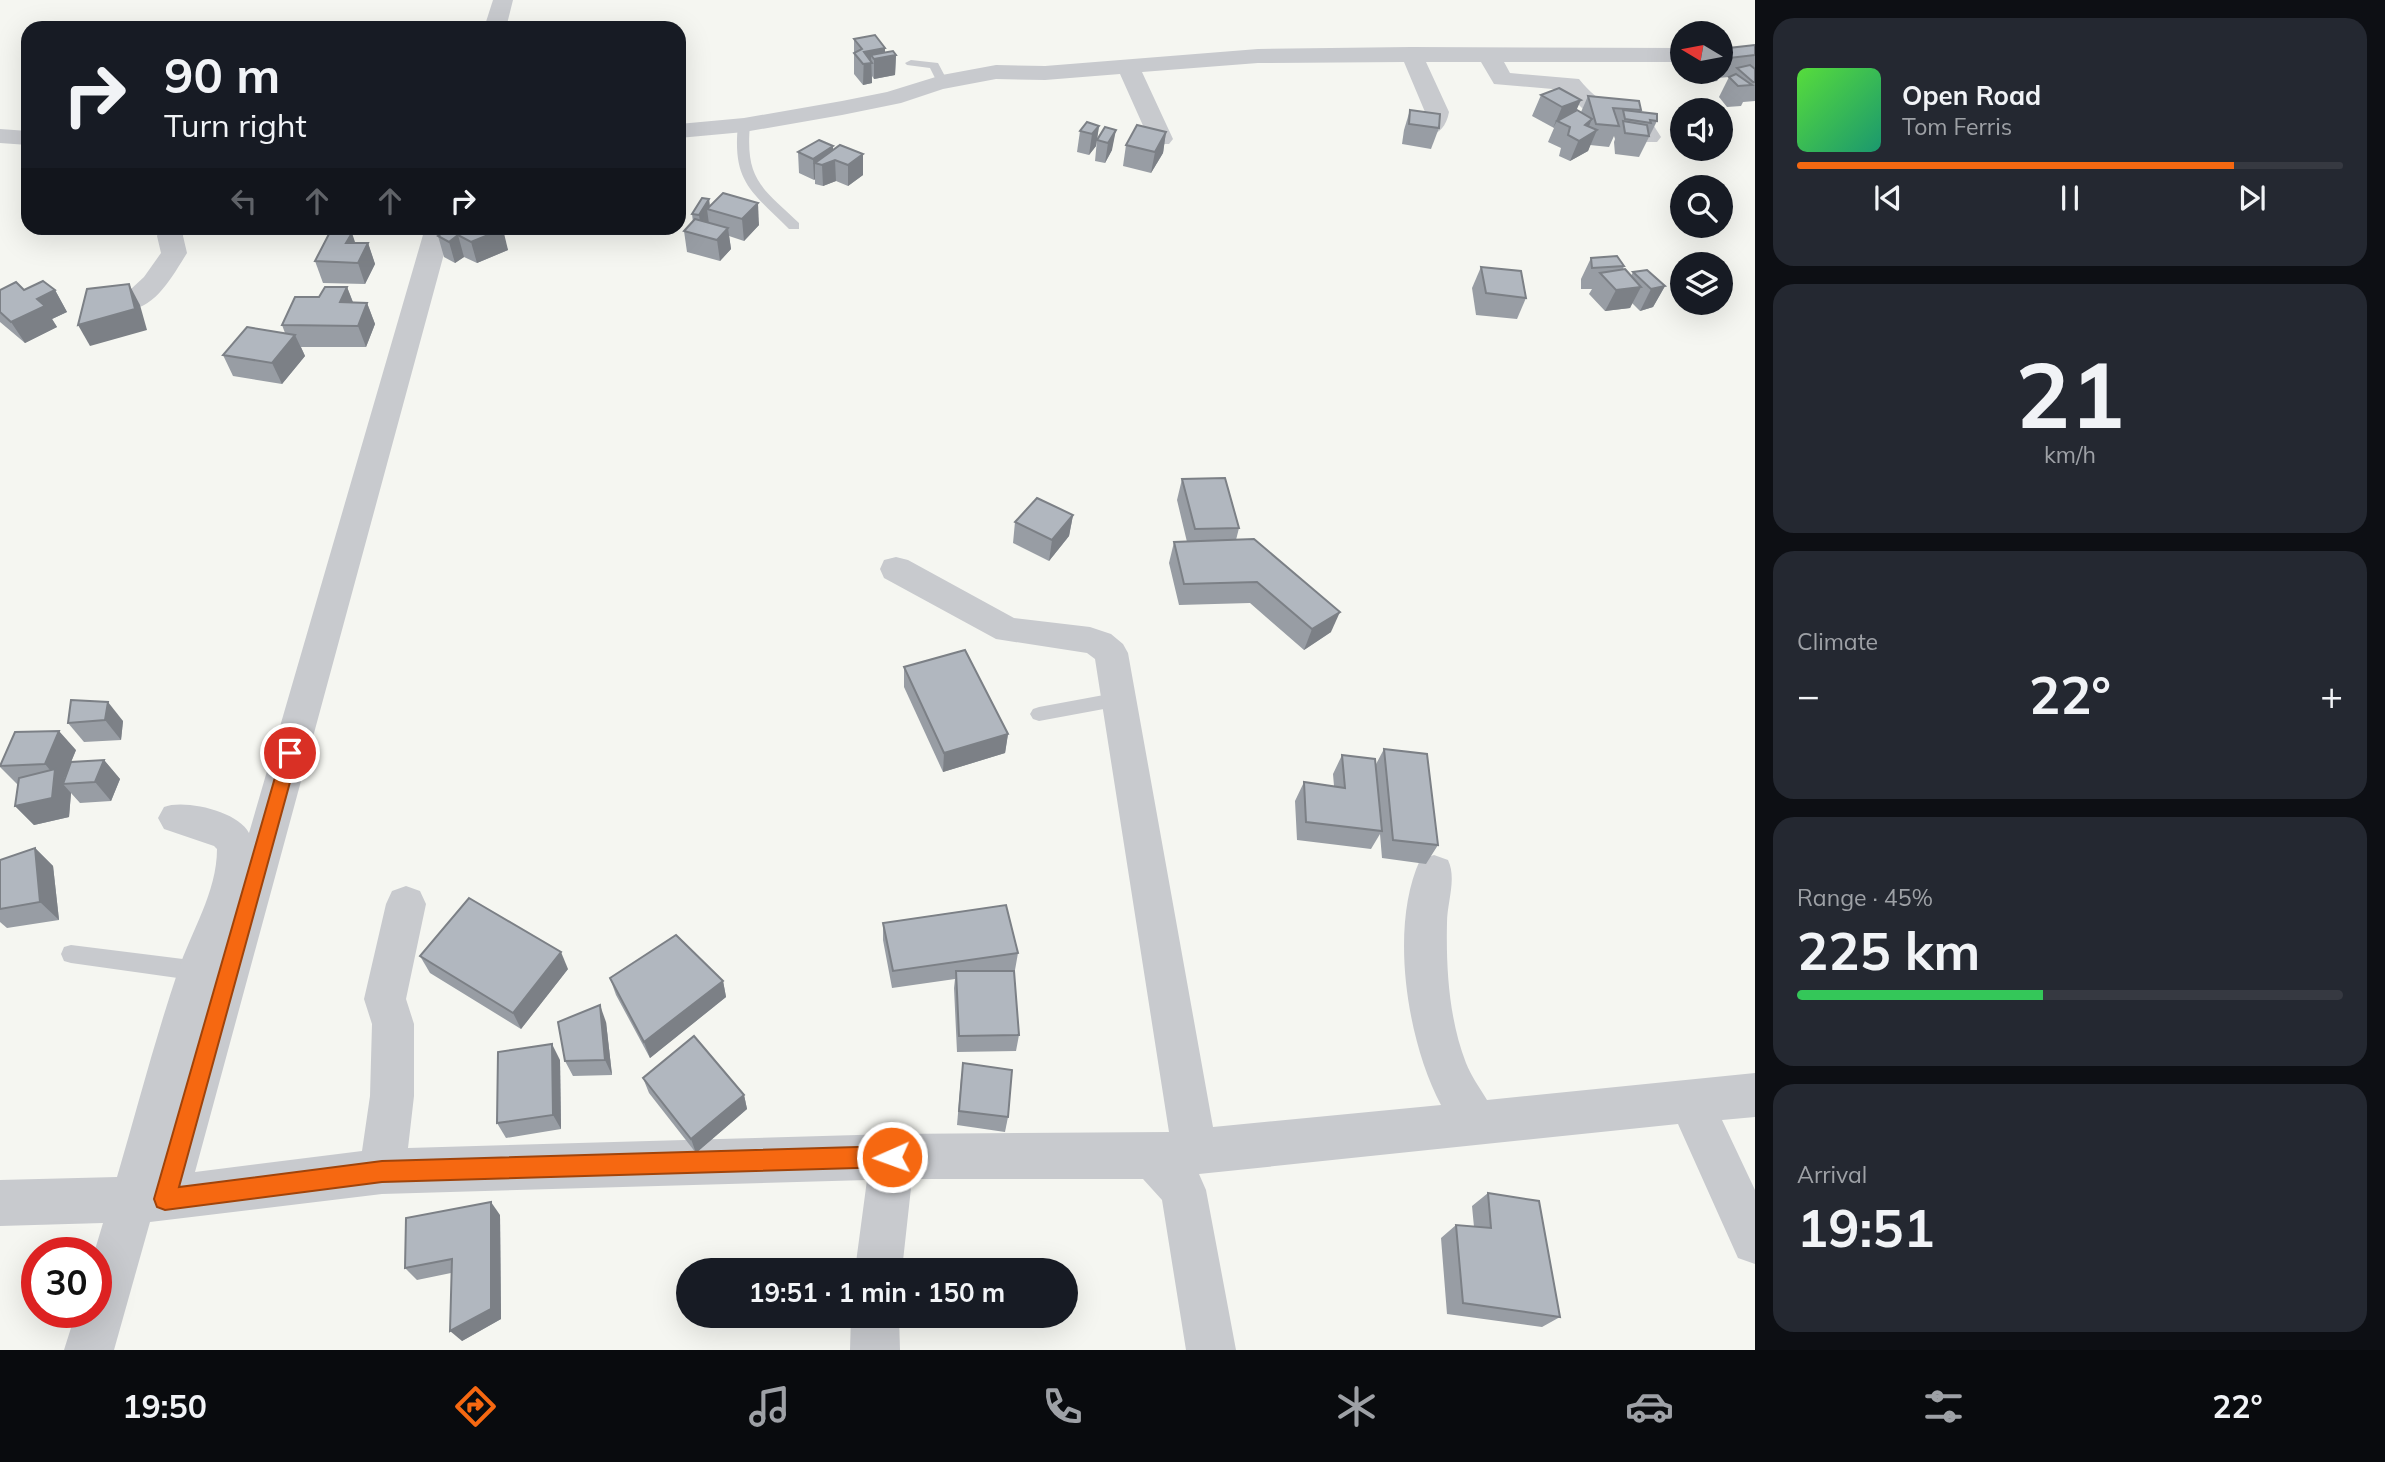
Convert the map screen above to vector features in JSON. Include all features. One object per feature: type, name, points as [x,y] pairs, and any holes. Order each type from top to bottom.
[{"type":"street","points":[[497,21],[503,0]]},
{"type":"street","points":[[1411,54],[1437,112],[1435,122],[1428,129]]},
{"type":"street","points":[[1488,54],[1502,79],[1571,84],[1586,102],[1595,108],[1639,120],[1649,137]]},
{"type":"street","points":[[686,130],[744,125],[893,99],[911,90],[942,82],[1010,71],[1045,73],[1258,56],[1670,55]]},
{"type":"street","points":[[1128,66],[1161,139]]},
{"type":"street","points":[[0,136],[21,138]]},
{"type":"street","points":[[131,302],[154,283],[174,253],[170,235]]},
{"type":"street","points":[[89,1350],[150,1200],[436,235]]},
{"type":"street","points":[[896,569],[1008,630],[1099,643],[1111,653],[1120,698],[1174,1154],[1183,1190],[1211,1350]]},
{"type":"street","points":[[150,1200],[199,971],[231,881],[236,847],[231,836],[177,818]]},
{"type":"street","points":[[1434,872],[1426,924],[1433,1014],[1445,1067],[1476,1123]]},
{"type":"street","points":[[382,1171],[392,1096],[393,1024],[385,999],[406,904]]},
{"type":"street","points":[[0,1203],[150,1200],[382,1171],[892,1157],[1174,1154],[1755,1095]]},
{"type":"street","points":[[1690,1101],[1755,1241]]},
{"type":"street","points":[[880,1258],[892,1157]]},
{"type":"street","points":[[874,1328],[875,1350]]},
{"type":"lane","points":[[911,63],[933,65],[942,82]]},
{"type":"lane","points":[[744,125],[742,167],[752,183],[794,226]]},
{"type":"lane","points":[[1039,714],[1120,698]]},
{"type":"lane","points":[[71,954],[199,971]]},
{"type":"building","points":[[875,35],[885,48],[864,52],[872,63],[863,64],[854,53],[862,49],[854,39]]},
{"type":"building","points":[[1755,45],[1755,55],[1733,58],[1733,48]]},
{"type":"building","points":[[893,51],[896,55],[874,59],[871,55]]},
{"type":"building","points":[[1750,65],[1755,69],[1755,82],[1737,68]]},
{"type":"building","points":[[1736,74],[1752,85],[1738,86],[1733,81],[1733,75]]},
{"type":"building","points":[[1559,88],[1581,100],[1562,107],[1541,95]]},
{"type":"building","points":[[1588,96],[1639,101],[1641,110],[1613,108],[1619,126],[1596,124]]},
{"type":"building","points":[[1410,110],[1440,114],[1439,128],[1409,124]]},
{"type":"building","points":[[1577,110],[1592,119],[1585,125],[1597,130],[1579,141],[1568,135],[1570,127],[1557,121]]},
{"type":"building","points":[[1623,110],[1657,114],[1657,121],[1650,120],[1651,123],[1625,119]]},
{"type":"building","points":[[1623,121],[1647,125],[1649,136],[1625,133]]},
{"type":"building","points":[[1087,122],[1099,126],[1092,134],[1080,131]]},
{"type":"building","points":[[1137,125],[1166,132],[1155,152],[1126,145]]},
{"type":"building","points":[[1105,127],[1116,130],[1108,143],[1097,140]]},
{"type":"building","points":[[819,140],[833,146],[813,159],[798,152]]},
{"type":"building","points":[[840,145],[863,154],[848,165],[835,160],[822,165],[815,163]]},
{"type":"building","points":[[723,193],[758,203],[742,219],[707,209]]},
{"type":"building","points":[[702,198],[709,199],[699,215],[692,214]]},
{"type":"building","points":[[695,219],[728,228],[717,240],[686,232]]},
{"type":"building","points":[[328,235],[351,235],[346,243],[368,243],[358,263],[315,261]]},
{"type":"building","points":[[440,235],[458,235],[449,242]]},
{"type":"building","points":[[458,235],[488,235],[471,242]]},
{"type":"building","points":[[1617,256],[1624,266],[1592,268],[1591,258]]},
{"type":"building","points":[[1481,267],[1521,271],[1526,298],[1486,293]]},
{"type":"building","points":[[1625,269],[1641,287],[1616,290],[1600,273]]},
{"type":"building","points":[[1647,270],[1665,286],[1651,289],[1633,272]]},
{"type":"building","points":[[43,281],[55,290],[37,299],[45,306],[11,322],[0,312],[0,290],[16,282],[24,290]]},
{"type":"building","points":[[129,284],[135,309],[78,325],[87,289]]},
{"type":"building","points":[[325,287],[347,287],[340,302],[367,303],[358,326],[282,325],[295,297],[319,297]]},
{"type":"building","points":[[247,327],[295,335],[272,363],[223,355]]},
{"type":"building","points":[[1225,478],[1239,528],[1195,529],[1182,479]]},
{"type":"building","points":[[1037,498],[1073,515],[1052,540],[1015,522]]},
{"type":"building","points":[[1254,539],[1340,612],[1312,629],[1257,582],[1184,584],[1174,542]]},
{"type":"building","points":[[965,650],[1008,734],[944,753],[904,667]]},
{"type":"building","points":[[71,700],[108,702],[105,720],[68,723]]},
{"type":"building","points":[[59,731],[45,764],[0,766],[15,732]]},
{"type":"building","points":[[1384,749],[1427,754],[1438,845],[1393,840]]},
{"type":"building","points":[[1342,755],[1375,759],[1382,831],[1306,822],[1304,782],[1345,788]]},
{"type":"building","points":[[104,760],[95,782],[63,784],[71,762]]},
{"type":"building","points":[[55,769],[52,798],[15,806],[19,778]]},
{"type":"building","points":[[35,848],[40,902],[0,909],[0,860]]},
{"type":"building","points":[[469,898],[561,952],[513,1013],[420,956]]},
{"type":"building","points":[[1006,905],[1018,953],[893,971],[883,923]]},
{"type":"building","points":[[676,935],[723,981],[644,1042],[610,978]]},
{"type":"building","points":[[956,971],[1014,971],[1019,1035],[959,1036]]},
{"type":"building","points":[[600,1005],[605,1060],[565,1061],[558,1022]]},
{"type":"building","points":[[694,1036],[744,1095],[691,1139],[643,1078]]},
{"type":"building","points":[[552,1044],[553,1115],[497,1123],[498,1052]]},
{"type":"building","points":[[963,1063],[1012,1070],[1008,1117],[959,1111]]},
{"type":"building","points":[[1488,1193],[1539,1201],[1560,1317],[1463,1303],[1456,1225],[1491,1228]]},
{"type":"building","points":[[491,1202],[491,1309],[450,1331],[452,1259],[405,1268],[406,1218]]},
{"type":"route","points":[[290,753],[165,1199],[382,1171],[892,1157]]}]
